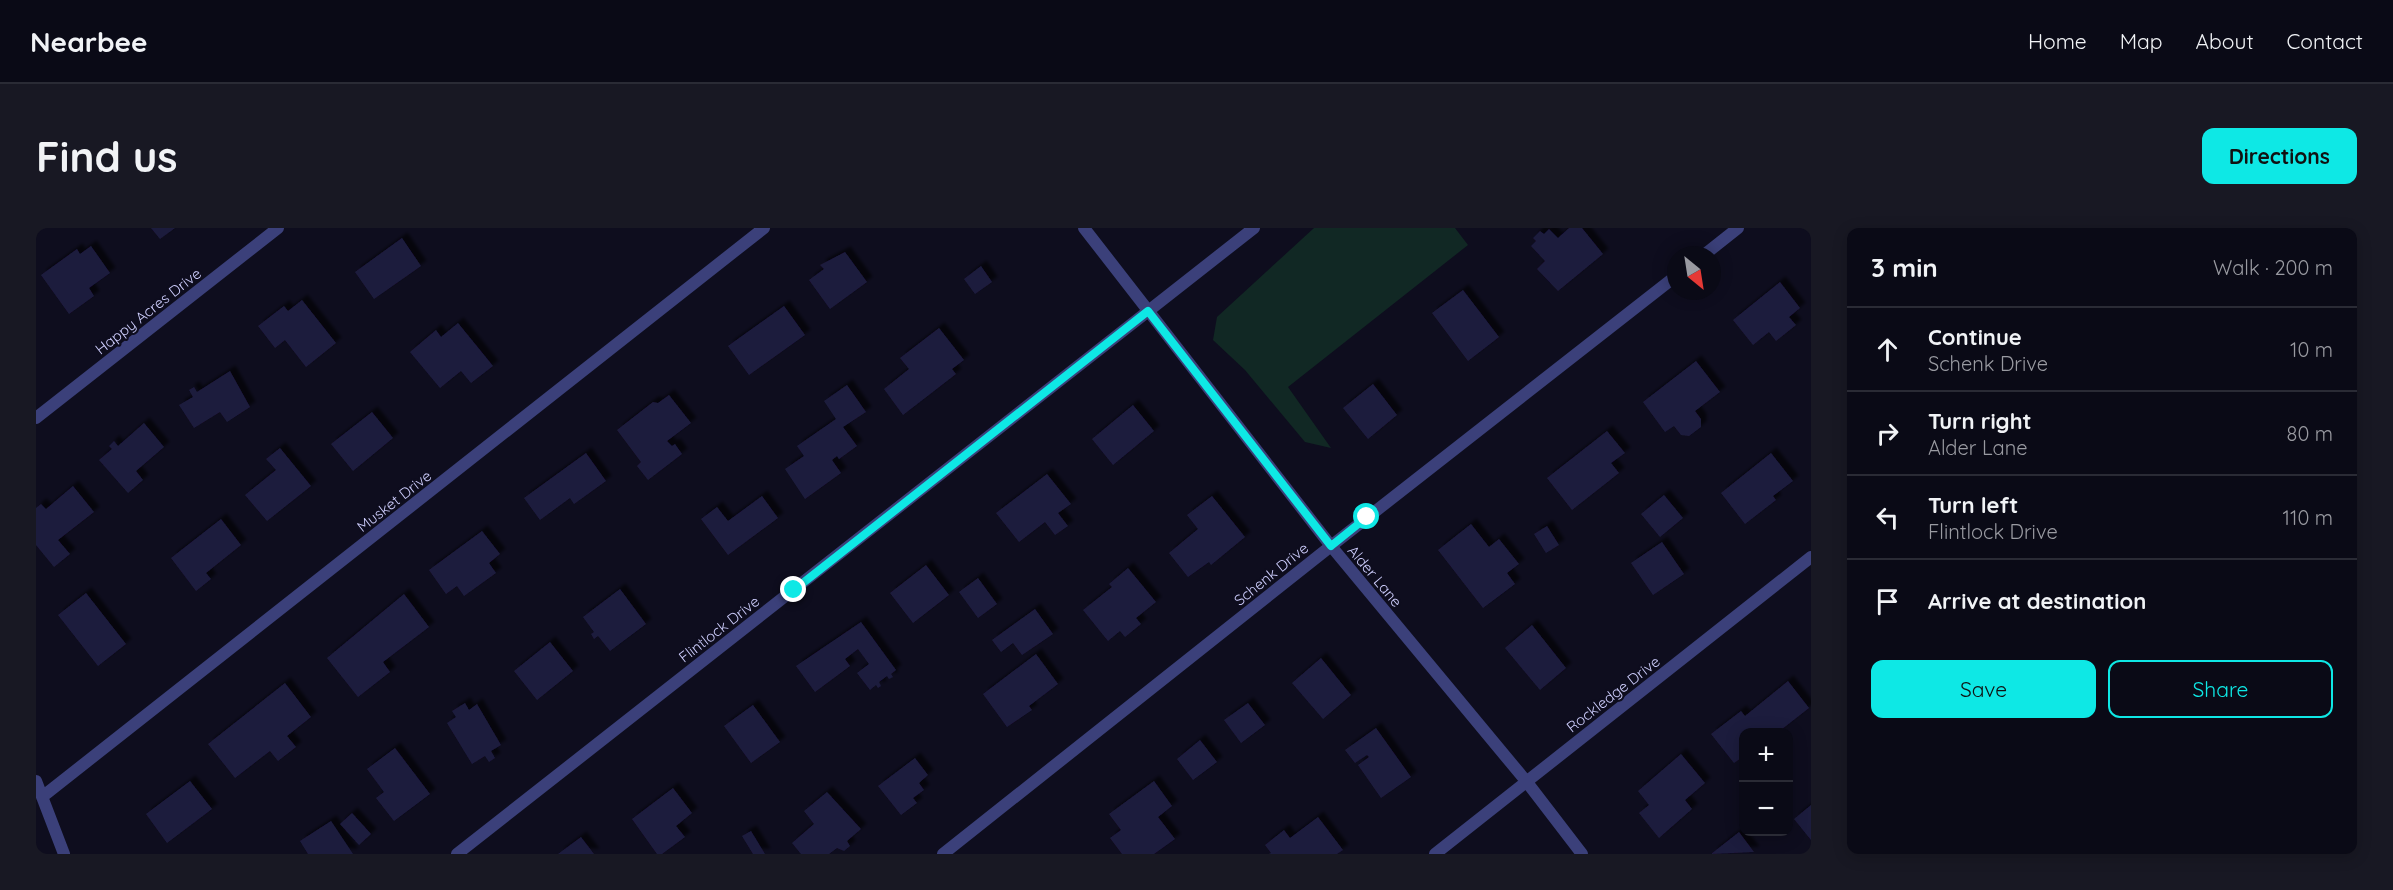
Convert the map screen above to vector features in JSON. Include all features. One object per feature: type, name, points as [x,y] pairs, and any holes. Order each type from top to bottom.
[{"type":"street","name":"Happy Acres Drive","points":[[36,418],[278,228]]},
{"type":"street","name":"Musket Drive","points":[[42,797],[764,228]]},
{"type":"street","name":"Alder Lane","points":[[1084,228],[1331,546],[1526,782],[1582,854]]},
{"type":"street","name":"Flintlock Drive","points":[[458,854],[1254,228]]},
{"type":"street","points":[[1715,246],[1738,228]]},
{"type":"street","name":"Schenk Drive","points":[[943,854],[1667,283]]},
{"type":"street","name":"Rockledge Drive","points":[[1435,854],[1811,557]]},
{"type":"street","points":[[36,780],[64,854]]},
{"type":"green space","points":[[1314,228],[1455,228],[1468,245],[1288,387],[1331,448],[1305,442],[1245,370],[1213,340],[1217,317]]},
{"type":"building","points":[[151,228],[175,228],[160,239]]},
{"type":"building","points":[[1569,228],[1582,228],[1603,254],[1558,291],[1537,269],[1545,261],[1531,246],[1536,241],[1533,238],[1540,231],[1544,234],[1549,229],[1558,238]]},
{"type":"building","points":[[402,238],[421,266],[374,299],[355,272]]},
{"type":"building","points":[[91,246],[110,273],[89,288],[94,296],[69,314],[41,275],[77,249],[80,254]]},
{"type":"building","points":[[845,252],[867,282],[830,309],[809,280],[824,269],[820,265]]},
{"type":"building","points":[[981,266],[992,282],[975,294],[964,279]]},
{"type":"building","points":[[1780,282],[1800,308],[1789,317],[1796,325],[1776,341],[1769,332],[1753,345],[1733,320]]},
{"type":"building","points":[[1463,290],[1499,337],[1468,361],[1432,313]]},
{"type":"building","points":[[302,300],[336,343],[306,367],[285,340],[275,348],[258,326],[284,306],[288,311]]},
{"type":"building","points":[[784,306],[805,335],[749,375],[728,346]]},
{"type":"building","points":[[458,323],[493,366],[471,383],[461,371],[440,388],[410,352],[436,330],[441,337]]},
{"type":"building","points":[[939,328],[964,360],[952,369],[956,374],[903,415],[884,389],[909,369],[900,358]]},
{"type":"building","points":[[1696,361],[1720,392],[1695,411],[1701,419],[1701,427],[1689,436],[1681,435],[1674,426],[1665,432],[1643,402]]},
{"type":"building","points":[[230,371],[250,407],[227,422],[220,412],[194,428],[179,405],[193,397],[189,390],[194,387],[197,392]]},
{"type":"building","points":[[1373,384],[1397,415],[1368,439],[1343,408]]},
{"type":"building","points":[[847,385],[866,412],[843,427],[857,446],[839,459],[837,456],[832,460],[841,473],[805,499],[785,469],[804,456],[797,446],[836,419],[824,401]]},
{"type":"building","points":[[669,395],[691,423],[667,441],[672,446],[675,444],[682,454],[648,480],[637,466],[641,462],[617,430],[653,402],[658,403]]},
{"type":"building","points":[[1133,405],[1154,431],[1113,465],[1092,439]]},
{"type":"building","points":[[372,412],[393,438],[353,471],[331,444]]},
{"type":"building","points":[[144,423],[164,447],[136,471],[143,480],[128,493],[99,460],[112,449],[109,446],[114,441],[118,446]]},
{"type":"building","points":[[1607,431],[1625,453],[1611,463],[1619,473],[1572,510],[1547,478]]},
{"type":"building","points":[[280,448],[311,486],[267,521],[245,495],[276,470],[266,459]]},
{"type":"building","points":[[586,453],[606,481],[574,504],[570,498],[540,520],[524,498]]},
{"type":"building","points":[[1771,453],[1793,481],[1773,496],[1776,500],[1745,524],[1721,493]]},
{"type":"building","points":[[1047,474],[1071,504],[1058,513],[1068,526],[1055,535],[1045,522],[1019,542],[996,513]]},
{"type":"building","points":[[73,486],[94,512],[58,540],[70,554],[54,567],[36,545],[36,508],[41,504],[46,509]]},
{"type":"building","points":[[1664,495],[1683,518],[1660,537],[1641,514]]},
{"type":"building","points":[[762,496],[778,518],[728,555],[701,519],[717,507],[728,521]]},
{"type":"building","points":[[1212,496],[1245,537],[1211,565],[1209,562],[1188,577],[1169,553],[1198,529],[1187,515]]},
{"type":"building","points":[[221,519],[241,545],[206,573],[211,579],[196,591],[171,558]]},
{"type":"building","points":[[1471,524],[1489,547],[1499,539],[1519,564],[1507,573],[1515,584],[1483,608],[1438,550]]},
{"type":"building","points":[[1547,526],[1559,545],[1546,553],[1534,534]]},
{"type":"building","points":[[482,531],[500,554],[489,563],[496,573],[464,596],[457,586],[446,594],[429,570]]},
{"type":"building","points":[[1662,542],[1684,574],[1653,595],[1631,563]]},
{"type":"building","points":[[926,565],[949,595],[913,623],[890,593]]},
{"type":"building","points":[[1128,568],[1156,602],[1136,618],[1141,624],[1125,637],[1120,631],[1108,641],[1083,610],[1112,587],[1109,584]]},
{"type":"building","points":[[978,578],[997,604],[978,618],[959,592]]},
{"type":"building","points":[[620,589],[646,624],[610,651],[598,636],[594,639],[591,634],[594,632],[583,617]]},
{"type":"building","points":[[86,593],[126,644],[98,666],[58,615]]},
{"type":"building","points":[[404,594],[429,627],[383,662],[390,672],[358,697],[327,658]]},
{"type":"building","points":[[1035,609],[1053,634],[1022,655],[1013,643],[1001,652],[992,640]]},
{"type":"building","points":[[861,622],[896,670],[891,674],[893,677],[889,679],[887,676],[879,682],[881,686],[878,688],[876,685],[870,690],[857,673],[869,664],[858,649],[845,659],[850,666],[815,692],[796,666]]},
{"type":"building","points":[[1532,625],[1566,668],[1540,690],[1505,648]]},
{"type":"building","points":[[550,642],[573,671],[537,700],[514,671]]},
{"type":"building","points":[[1036,654],[1058,684],[1029,706],[1032,710],[1007,727],[983,694]]},
{"type":"building","points":[[1321,658],[1351,695],[1323,719],[1292,683]]},
{"type":"building","points":[[1788,681],[1809,708],[1783,728],[1739,728],[1739,760],[1734,763],[1711,734],[1741,711],[1745,716]]},
{"type":"building","points":[[285,683],[311,717],[287,736],[296,747],[278,761],[270,751],[235,778],[208,744]]},
{"type":"building","points":[[465,703],[469,710],[477,704],[501,745],[491,751],[495,758],[489,762],[485,756],[472,764],[447,723],[456,717],[452,711]]},
{"type":"building","points":[[1248,703],[1265,725],[1241,743],[1224,720]]},
{"type":"building","points":[[753,705],[780,742],[751,763],[724,726]]},
{"type":"building","points":[[1376,728],[1411,777],[1381,798],[1358,765],[1369,757],[1367,755],[1355,763],[1345,750]]},
{"type":"building","points":[[1200,740],[1217,762],[1193,780],[1177,759]]},
{"type":"building","points":[[395,748],[430,794],[394,821],[376,798],[384,792],[367,769]]},
{"type":"building","points":[[1681,754],[1705,783],[1685,800],[1692,809],[1659,838],[1639,813],[1649,805],[1638,791]]},
{"type":"building","points":[[915,758],[928,775],[919,783],[924,790],[913,798],[917,803],[901,815],[878,786]]},
{"type":"building","points":[[190,781],[212,809],[167,843],[146,814]]},
{"type":"building","points":[[1154,781],[1172,806],[1158,817],[1175,839],[1154,854],[1122,854],[1110,838],[1121,830],[1109,814]]},
{"type":"building","points":[[673,788],[692,813],[676,826],[685,837],[662,854],[657,854],[632,819]]},
{"type":"building","points":[[827,792],[861,829],[847,841],[850,846],[844,851],[837,848],[829,854],[801,854],[792,843],[814,824],[804,811]]},
{"type":"building","points":[[1811,805],[1811,840],[1794,819]]},
{"type":"building","points":[[352,813],[371,834],[359,845],[340,824]]},
{"type":"building","points":[[1318,817],[1343,850],[1337,854],[1269,854],[1271,853],[1265,845],[1284,830],[1290,838]]},
{"type":"building","points":[[331,821],[353,854],[308,854],[300,841]]},
{"type":"building","points":[[751,831],[765,854],[753,854],[742,836]]},
{"type":"building","points":[[1739,832],[1739,836],[1742,836],[1754,852],[1711,854]]},
{"type":"building","points":[[581,837],[594,854],[558,854]]},
{"type":"route","points":[[794,590],[1148,311],[1331,546],[1367,517]]}]
